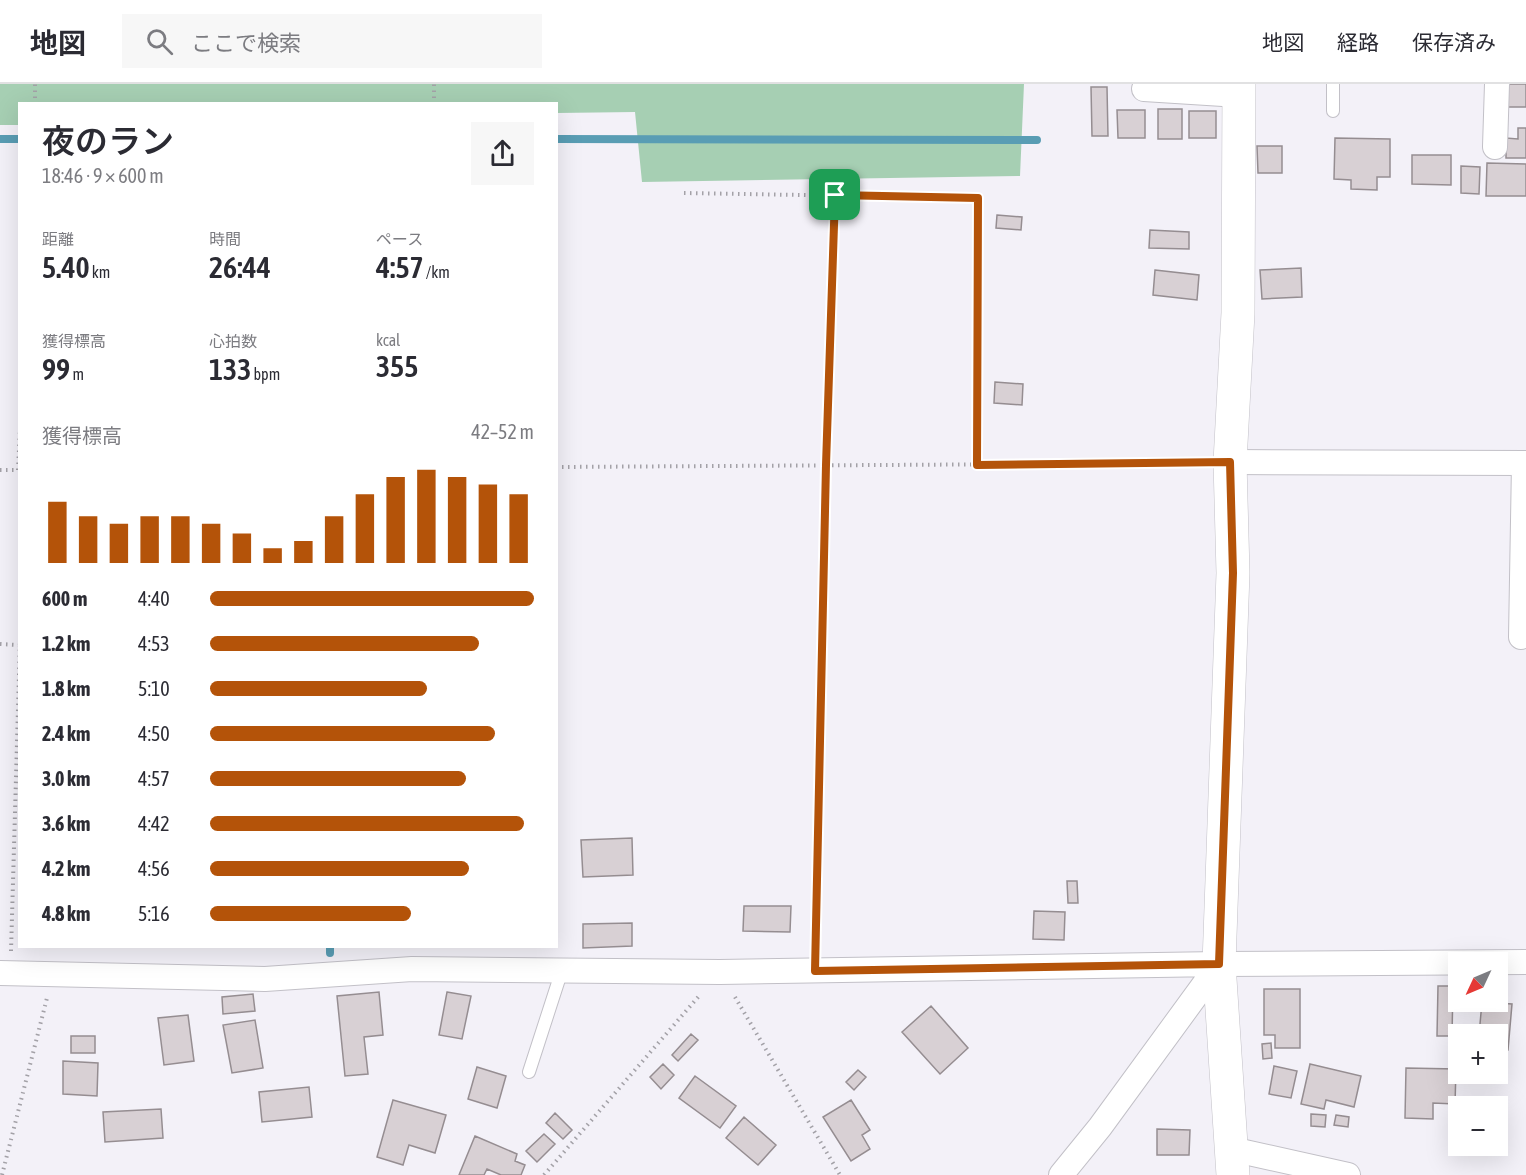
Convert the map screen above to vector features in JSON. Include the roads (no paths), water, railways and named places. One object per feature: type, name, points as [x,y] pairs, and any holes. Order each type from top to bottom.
[{"type":"street","points":[[1495,147],[1497,84]]},
{"type":"street","points":[[1144,90],[1239,99],[1238,313],[1230,462],[1233,573],[1219,964],[1232,1162],[1348,1175]]},
{"type":"street","points":[[1230,462],[1525,463],[1521,637]]},
{"type":"street","points":[[5,972],[265,979],[412,969],[720,972],[1219,964],[1526,963]]},
{"type":"street","points":[[1061,1175],[1100,1127],[1219,964]]},
{"type":"lane","points":[[1333,84],[1333,111]]},
{"type":"lane","points":[[529,1072],[562,970]]},
{"type":"waterway","points":[[0,139],[18,139]]},
{"type":"waterway","points":[[558,139],[1037,140]]},
{"type":"waterway","points":[[330,948],[330,953]]}]
